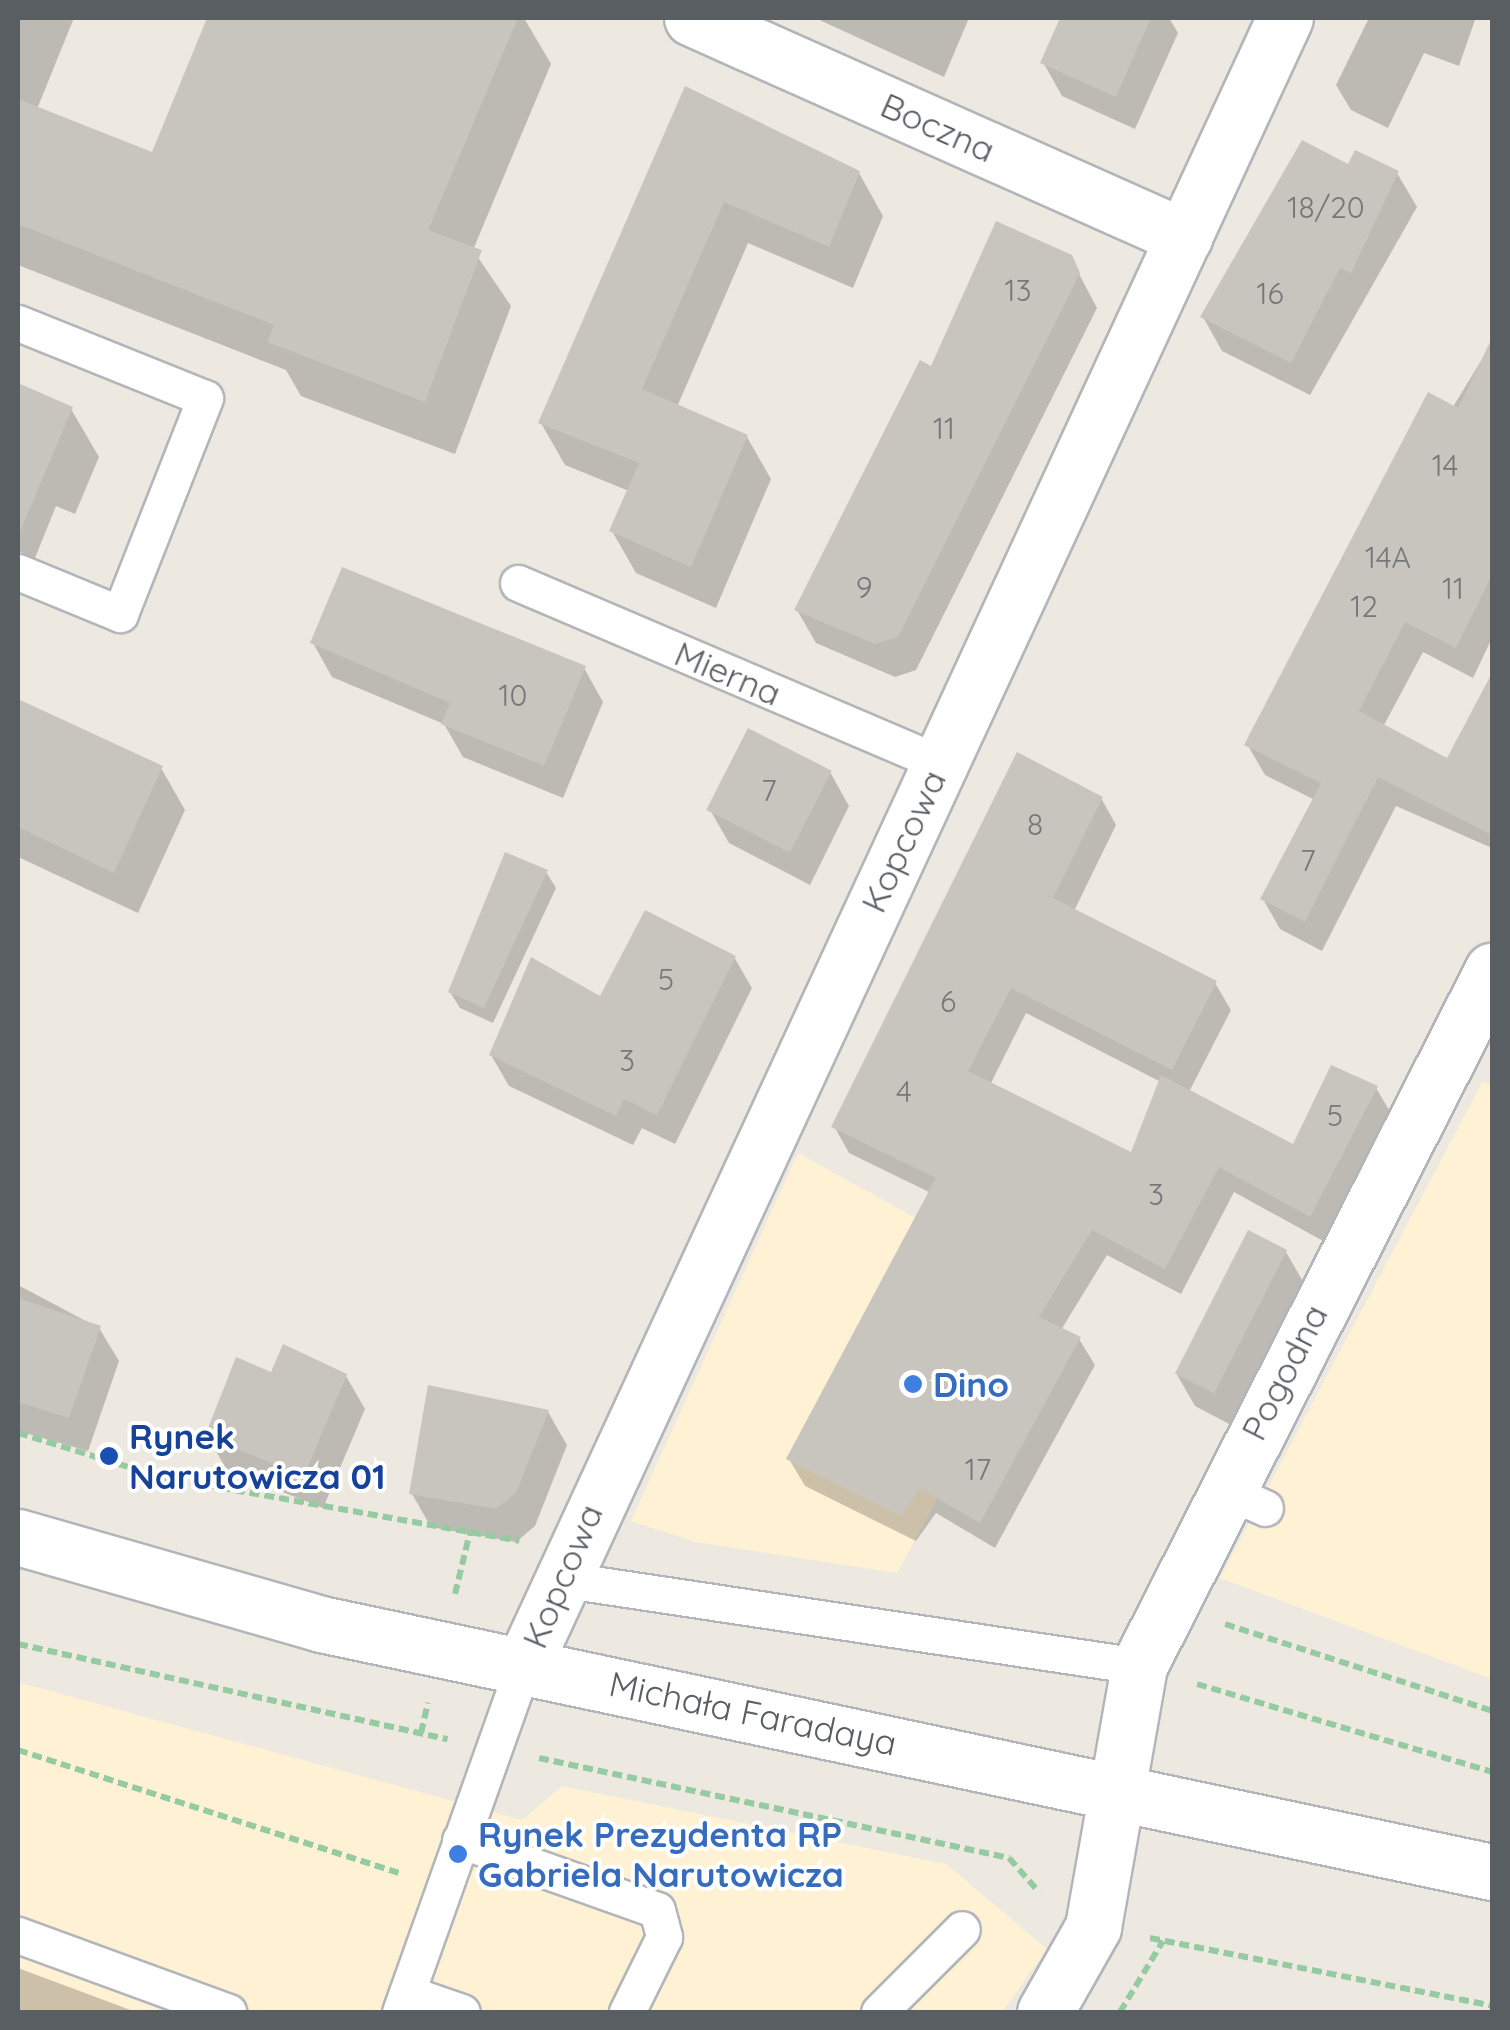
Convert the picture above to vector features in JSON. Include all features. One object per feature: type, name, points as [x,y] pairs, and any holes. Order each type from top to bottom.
[{"type":"street","name":"Boczna","points":[[692,18],[1184,237]]},
{"type":"street","name":"Kopcowa","points":[[523,1666],[1286,18]]},
{"type":"street","name":"Pogodna","points":[[1116,1787],[1139,1666],[1244,1498],[1492,971]]},
{"type":"street","name":"Michała Faradaya","points":[[18,1536],[180,1588],[523,1666],[1116,1787],[1492,1872]]},
{"type":"street","points":[[1045,2012],[1093,1927],[1116,1787]]},
{"type":"lane","points":[[18,323],[205,398],[120,614],[18,572]]},
{"type":"lane","name":"Mierna","points":[[518,583],[939,763]]},
{"type":"lane","points":[[560,1579],[1139,1666]]},
{"type":"lane","points":[[462,2012],[404,2002],[523,1666]]},
{"type":"lane","points":[[460,1840],[657,1910],[664,1938],[626,2012]]},
{"type":"lane","points":[[879,2012],[962,1929]]},
{"type":"lane","points":[[18,1935],[228,2012]]},
{"type":"path","points":[[18,1433],[161,1478]]},
{"type":"path","points":[[18,1644],[1009,1858],[1035,1881],[1046,1910],[1093,1927],[1492,2006]]},
{"type":"path","points":[[1139,1666],[1492,1772]]},
{"type":"path","points":[[18,1750],[443,1887]]},
{"type":"path","points":[[1120,2012],[1163,1940]]},
{"type":"shaded area","points":[[1483,1081],[1492,1086],[1492,1679],[1220,1578]]},
{"type":"shaded area","points":[[798,1153],[932,1227],[1003,1379],[897,1573],[696,1542],[631,1521]]},
{"type":"shaded area","name":"Rynek Prezydenta RP Gabriela Narutowicza","points":[[18,1682],[522,1820],[562,1786],[946,1864],[1047,1949],[1002,2012],[18,2012]]},
{"type":"building","points":[[207,18],[518,18],[428,230],[482,250],[425,402],[267,342],[274,325],[18,224],[18,99],[152,152]]},
{"type":"building","points":[[1060,18],[1151,18],[1116,97],[1040,63]]},
{"type":"building","points":[[685,86],[860,171],[829,247],[724,202],[642,389],[748,435],[691,567],[609,531],[639,463],[538,423]]},
{"type":"building","points":[[1302,140],[1348,164],[1355,150],[1399,171],[1351,273],[1340,268],[1291,363],[1200,317]]},
{"type":"building","points":[[996,221],[1072,255],[1080,273],[898,637],[875,644],[794,610],[920,360],[931,366]]},
{"type":"building","points":[[1492,338],[1492,575],[1456,648],[1405,622],[1359,711],[1447,758],[1492,673],[1492,835],[1378,777],[1305,922],[1260,899],[1321,783],[1244,745],[1428,392],[1458,408]]},
{"type":"building","points":[[18,383],[73,407],[18,536]]},
{"type":"building","points":[[342,567],[586,666],[544,766],[441,724],[450,703],[310,643]]},
{"type":"building","points":[[18,699],[163,766],[114,873],[18,827]]},
{"type":"building","points":[[748,728],[832,771],[790,853],[706,810]]},
{"type":"building","points":[[1017,752],[1103,797],[1053,898],[1217,981],[1172,1070],[1011,988],[968,1071],[1131,1152],[1161,1075],[1293,1144],[1331,1065],[1378,1086],[1310,1217],[1219,1167],[1165,1269],[1092,1230],[1039,1317],[1081,1337],[980,1523],[920,1488],[901,1516],[786,1459],[936,1178],[831,1127]]},
{"type":"building","points":[[505,852],[548,870],[484,1008],[448,992]]},
{"type":"building","points":[[645,910],[736,956],[657,1115],[624,1099],[616,1116],[489,1055],[531,957],[600,996]]},
{"type":"building","points":[[1248,1230],[1287,1250],[1214,1393],[1175,1373]]},
{"type":"building","points":[[18,1298],[101,1326],[69,1418],[18,1402]]},
{"type":"building","points":[[283,1344],[347,1374],[304,1476],[205,1436],[236,1357],[271,1372]]},
{"type":"building","points":[[428,1385],[549,1410],[516,1493],[496,1509],[409,1494]]},
{"type":"place","name":"Dino","points":[[913,1384]]},
{"type":"place","name":"Rynek Narutowicza 01","points":[[109,1456]]},
{"type":"place","name":"Rynek Prezydenta RP Gabriela Narutowicza","points":[[458,1854]]}]
